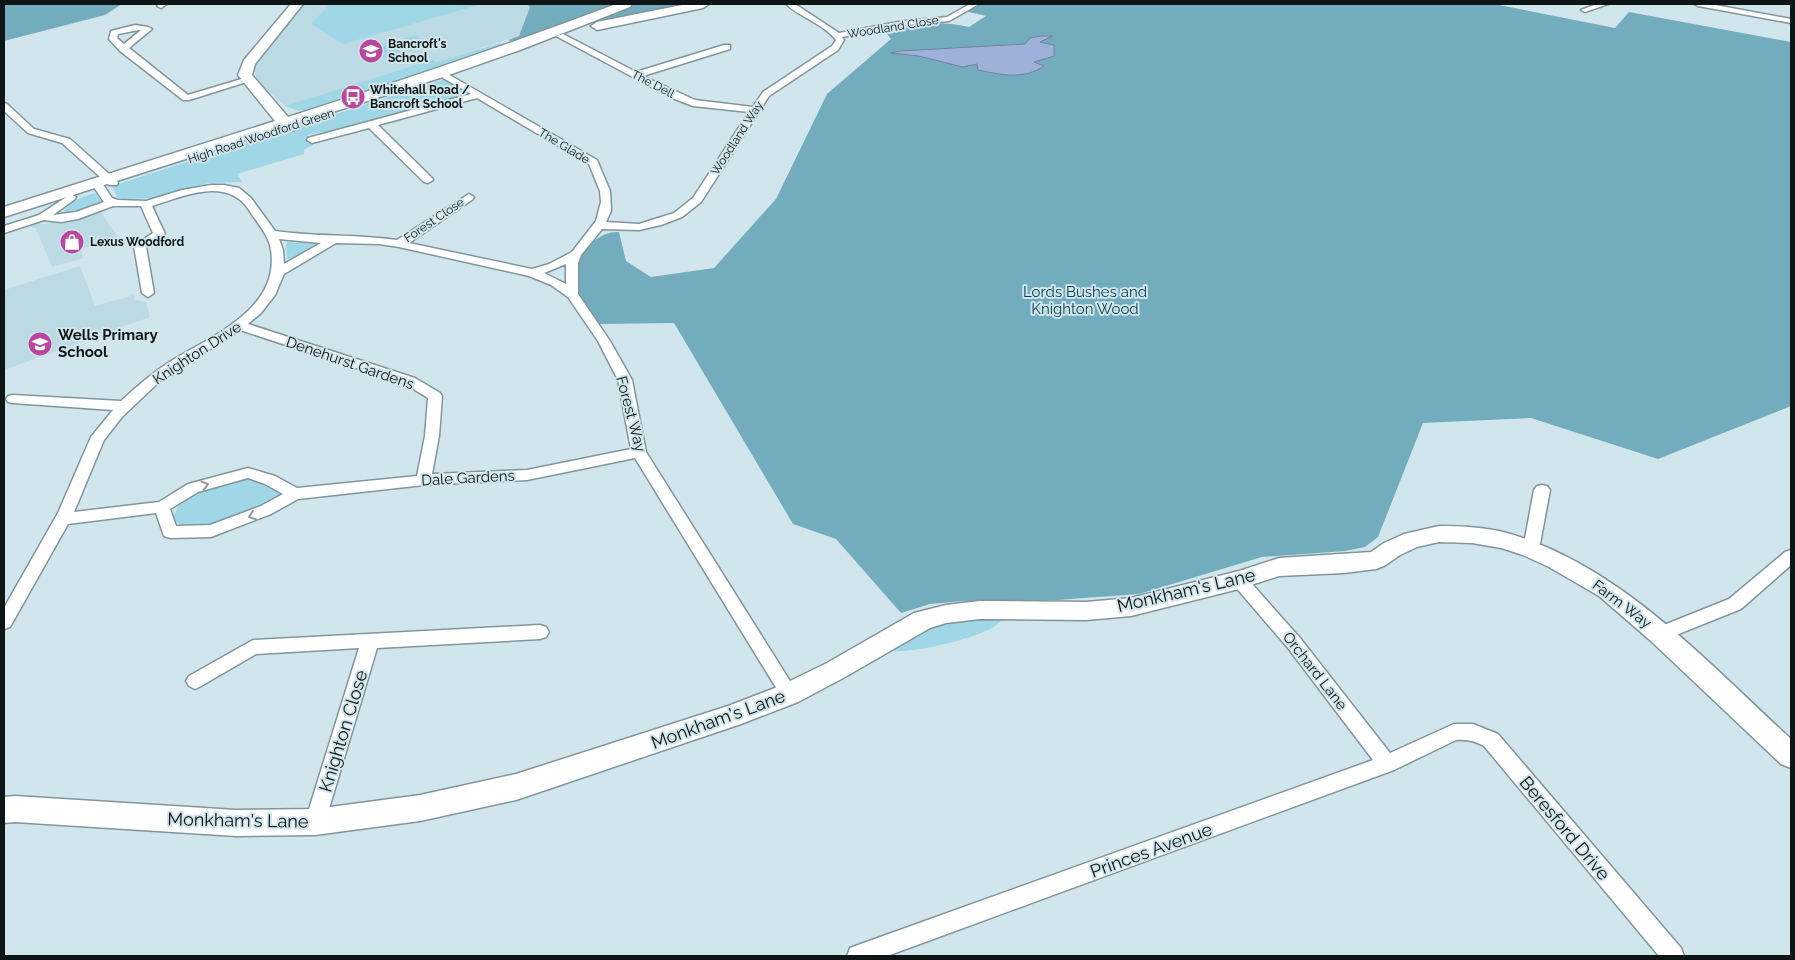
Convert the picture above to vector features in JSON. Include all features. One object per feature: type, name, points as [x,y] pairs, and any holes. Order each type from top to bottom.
[{"type":"main road","points":[[287,125],[248,80],[246,75],[249,63],[297,4]]},
{"type":"main road","points":[[573,27],[626,4]]},
{"type":"main road","points":[[573,27],[634,19],[703,4]]},
{"type":"main road","points":[[589,22],[601,14]]},
{"type":"main road","points":[[573,27],[589,22],[634,19]]},
{"type":"main road","name":"High Road Woodford Green","points":[[4,212],[104,183],[446,76],[560,36],[573,27]]},
{"type":"main road","name":"High Road Woodford Green","points":[[287,125],[573,27]]},
{"type":"main road","name":"High Road Woodford Green","points":[[4,218],[71,197],[104,183]]},
{"type":"street","points":[[790,4],[812,20],[827,27],[837,36]]},
{"type":"street","name":"Woodland Close","points":[[837,36],[904,23],[949,18],[974,4]]},
{"type":"street","points":[[1585,10],[1604,4]]},
{"type":"street","points":[[1698,4],[1744,12],[1764,13],[1791,21]]},
{"type":"street","points":[[1742,24],[1744,12]]},
{"type":"street","name":"The Dell","points":[[560,36],[675,96],[693,103],[754,110]]},
{"type":"street","name":"Woodland Way","points":[[598,225],[639,227],[678,215],[696,200],[766,94],[835,48],[840,40],[837,36]]},
{"type":"street","points":[[636,76],[727,47]]},
{"type":"street","points":[[123,49],[186,98],[248,80]]},
{"type":"street","name":"The Glade","points":[[446,76],[593,162],[604,182],[607,208],[598,225],[576,254],[572,263],[572,294]]},
{"type":"street","points":[[312,140],[478,95]]},
{"type":"street","points":[[4,106],[31,130],[66,142],[97,167],[112,203]]},
{"type":"street","points":[[371,124],[428,180]]},
{"type":"street","name":"Knighton Drive","points":[[4,622],[62,520],[98,438],[154,378],[240,326],[262,307],[273,290],[279,264],[278,250],[271,234],[243,195],[228,188],[210,188],[146,204],[137,200],[119,204],[112,203],[89,212],[54,220],[44,217]]},
{"type":"street","points":[[4,230],[44,217],[71,197]]},
{"type":"street","name":"Forest Close","points":[[399,244],[469,197]]},
{"type":"street","points":[[146,204],[159,234],[140,246],[148,293]]},
{"type":"street","name":"Forest Way","points":[[271,234],[303,239],[379,241],[399,244],[532,273],[555,282],[572,294],[604,341],[625,380],[639,452],[789,694]]},
{"type":"street","points":[[277,273],[333,240]]},
{"type":"street","name":"The Glade","points":[[532,273],[553,267],[576,254]]},
{"type":"street","name":"Denehurst Gardens","points":[[240,326],[410,381],[435,396],[432,436],[424,480]]},
{"type":"street","points":[[13,399],[126,406]]},
{"type":"street","name":"Dale Gardens","points":[[162,507],[170,532],[211,531],[266,510],[295,494],[424,480],[527,475],[639,452]]},
{"type":"street","points":[[62,520],[162,507],[193,488],[248,473],[270,480],[295,494]]},
{"type":"street","points":[[1531,549],[1542,490]]},
{"type":"street","name":"Farm Way","points":[[1412,540],[1439,534],[1472,535],[1502,540],[1531,549],[1557,561],[1607,590],[1660,634],[1791,756]]},
{"type":"street","name":"Monkham's Lane","points":[[4,810],[15,809],[236,824],[315,822],[420,808],[516,787],[732,716],[789,694],[836,670],[923,620],[980,610],[1086,611],[1131,607],[1239,580],[1279,567],[1344,564],[1376,560],[1392,549],[1412,540]]},
{"type":"street","points":[[1660,634],[1735,604],[1791,556]]},
{"type":"street","name":"Orchard Lane","points":[[1239,580],[1294,643],[1387,764]]},
{"type":"street","points":[[195,681],[253,648],[540,632]]},
{"type":"street","name":"Knighton Close","points":[[315,822],[370,641]]},
{"type":"street","name":"Beresford Drive","points":[[1442,738],[1464,730],[1475,731],[1491,740],[1673,956]]},
{"type":"street","name":"Princes Avenue","points":[[858,956],[1387,764],[1442,738]]},
{"type":"shaded area","name":"Bancroft's School","points":[[305,4],[527,4],[530,7],[519,36],[285,106],[262,85],[256,77],[255,69],[260,58]]},
{"type":"shaded area","points":[[330,4],[482,4],[343,44],[311,24]]},
{"type":"shaded area","points":[[416,35],[431,44],[408,51],[393,41]]},
{"type":"shaded area","points":[[1053,36],[1040,42],[1054,45],[1054,56],[1034,62],[1044,66],[1020,75],[1004,75],[978,70],[977,64],[963,67],[919,56],[891,53],[1025,44],[1030,38]]},
{"type":"shaded area","points":[[386,43],[401,52],[398,55],[378,59],[363,50]]},
{"type":"shaded area","points":[[500,43],[507,45],[451,66],[315,108],[299,111],[285,106],[432,60],[436,62]]},
{"type":"shaded area","points":[[445,79],[467,92],[464,96],[329,132],[308,135],[313,145],[304,150],[304,154],[237,174],[242,182],[209,183],[157,198],[122,199],[117,197],[112,186]]},
{"type":"shaded area","points":[[95,193],[102,200],[102,203],[77,213],[62,215],[68,206],[76,200]]},
{"type":"shaded area","name":"Lexus Woodford","points":[[99,208],[119,237],[80,249],[84,258],[52,267],[36,229],[29,225],[35,223],[45,224]]},
{"type":"shaded area","points":[[288,242],[318,244],[287,259],[286,244]]},
{"type":"shaded area","name":"Wells Primary School","points":[[80,266],[95,306],[134,295],[134,300],[146,302],[150,317],[4,370],[4,290]]},
{"type":"shaded area","points":[[248,479],[281,492],[281,499],[210,525],[183,526],[173,520],[177,509],[183,501],[192,495],[214,486]]},
{"type":"shaded area","points":[[999,618],[1001,621],[982,633],[950,643],[933,647],[893,651],[894,647],[930,626],[941,622]]},
{"type":"green space","points":[[4,4],[122,4],[105,15],[4,41]]},
{"type":"green space","points":[[527,4],[694,4],[629,17],[604,19],[601,18],[609,12],[599,10],[516,43],[508,40],[519,36],[530,7]]},
{"type":"green space","name":"Lords Bushes and Knighton Wood","points":[[980,4],[1494,4],[1615,28],[1629,12],[1791,42],[1791,406],[1658,459],[1531,418],[1423,423],[1378,537],[1365,547],[1345,551],[1262,557],[1139,594],[1057,600],[964,601],[930,604],[901,613],[836,539],[793,524],[674,323],[598,324],[577,291],[578,255],[602,236],[619,232],[626,261],[651,277],[714,268],[776,199],[827,94],[891,39],[883,29],[926,23],[969,27],[986,16],[965,11]]},
{"type":"place","name":"Bancroft's School","points":[[371,51]]},
{"type":"place","name":"Whitehall Road / Bancroft School","points":[[353,97]]},
{"type":"place","name":"Lexus Woodford","points":[[72,242]]},
{"type":"place","name":"Wells Primary School","points":[[40,344]]}]
